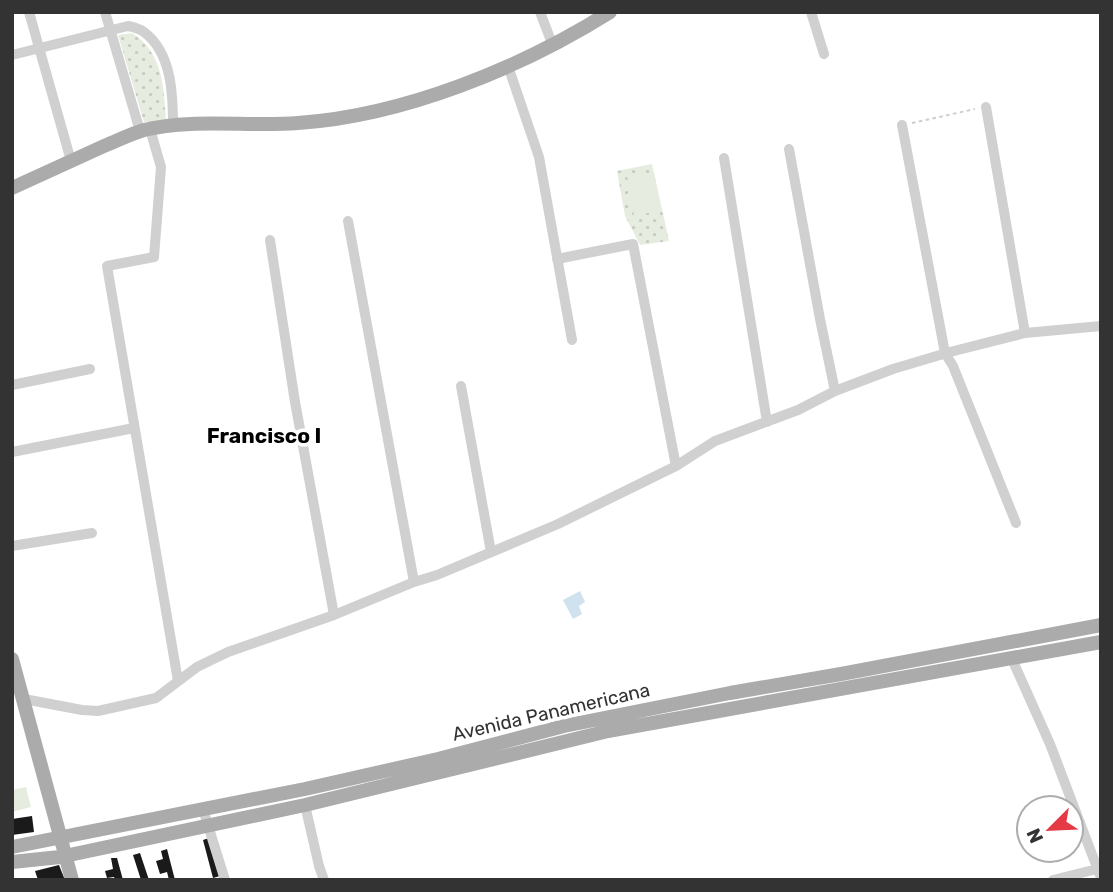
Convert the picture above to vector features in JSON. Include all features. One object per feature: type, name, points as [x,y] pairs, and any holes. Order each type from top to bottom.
[{"type":"main road","points":[[12,188],[145,130],[173,126],[298,123],[343,118],[413,102],[553,46],[610,12]]},
{"type":"main road","name":"Avenida Panamericana","points":[[12,862],[65,856],[207,824],[304,806],[439,765],[503,749],[733,708],[1101,625]]},
{"type":"main road","points":[[1059,634],[1062,649]]},
{"type":"main road","name":"Avenida Panamericana","points":[[503,749],[564,726],[730,693],[907,669],[1012,659],[1101,642]]},
{"type":"main road","points":[[12,659],[72,880]]},
{"type":"main road","points":[[730,693],[733,708]]},
{"type":"main road","name":"Avenida Panamericana","points":[[12,847],[334,782],[439,765]]},
{"type":"main road","points":[[334,782],[338,797]]},
{"type":"street","points":[[29,12],[71,161]]},
{"type":"street","points":[[105,12],[145,130],[161,167],[154,257],[107,266],[178,681]]},
{"type":"street","points":[[540,12],[553,46]]},
{"type":"street","points":[[811,12],[824,54]]},
{"type":"street","points":[[12,55],[110,29],[128,26],[144,32],[160,52],[173,93],[173,126]]},
{"type":"street","points":[[508,66],[539,157],[572,340]]},
{"type":"street","points":[[986,107],[1025,333]]},
{"type":"street","points":[[902,125],[945,353],[953,366],[1016,523]]},
{"type":"street","points":[[789,149],[835,391]]},
{"type":"street","points":[[724,158],[766,422]]},
{"type":"street","points":[[348,221],[414,582]]},
{"type":"street","points":[[270,240],[295,402],[334,615]]},
{"type":"street","points":[[557,259],[633,244],[676,466]]},
{"type":"street","points":[[24,699],[98,711],[156,698],[197,667],[228,652],[438,575],[558,524],[676,466],[715,441],[798,410],[835,391],[945,353],[1025,333],[1101,326]]},
{"type":"street","points":[[12,385],[90,369]]},
{"type":"street","points":[[461,386],[491,552]]},
{"type":"street","points":[[12,452],[134,428]]},
{"type":"street","points":[[12,546],[92,533]]},
{"type":"street","points":[[1012,659],[1050,744],[1099,874],[1053,880]]},
{"type":"street","points":[[304,806],[324,880]]},
{"type":"street","points":[[203,809],[225,880]]},
{"type":"path","points":[[902,125],[986,107]]},
{"type":"shaded area","points":[[132,33],[150,50],[156,60],[163,84],[166,121],[144,122],[118,35]]},
{"type":"shaded area","points":[[652,164],[669,241],[640,245],[625,216],[617,171]]},
{"type":"shaded area","points":[[654,172],[661,211],[634,215],[627,176]]},
{"type":"shaded area","points":[[26,787],[31,807],[12,812],[12,790]]},
{"type":"water","points":[[580,591],[585,602],[579,606],[582,614],[573,619],[563,600]]},
{"type":"building","points":[[32,816],[34,832],[12,835],[12,819]]},
{"type":"building","points":[[209,838],[220,876],[213,878],[203,840]]},
{"type":"building","points":[[167,849],[175,880],[169,880],[167,872],[160,874],[156,861],[163,859],[161,851]]},
{"type":"building","points":[[140,853],[149,880],[141,880],[133,855]]},
{"type":"building","points":[[111,858],[117,858],[123,880],[107,878],[105,871],[113,869]]},
{"type":"building","points":[[59,865],[65,880],[38,880],[35,871]]},
{"type":"district","name":"Francisco I","points":[[264,435]]}]
